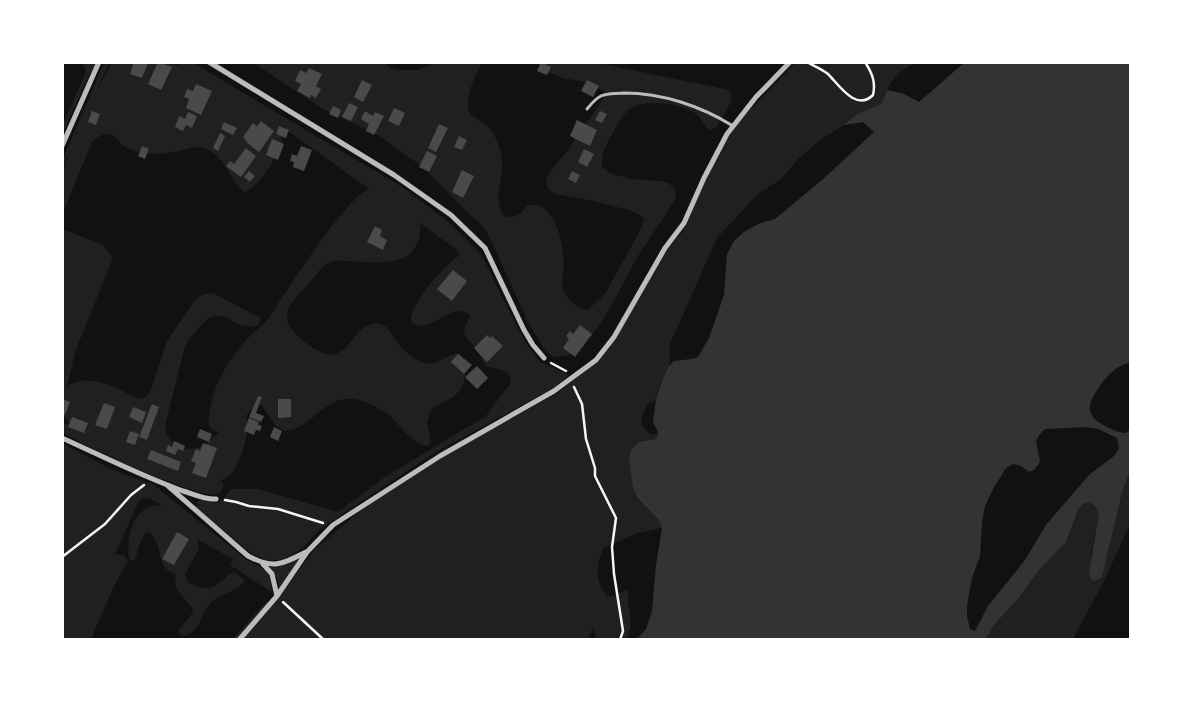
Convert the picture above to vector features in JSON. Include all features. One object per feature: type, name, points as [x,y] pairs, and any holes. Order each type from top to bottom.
[{"type":"street","points":[[62,146],[99,62]]},
{"type":"street","points":[[209,62],[394,175],[451,215],[485,248],[524,330],[544,358]]},
{"type":"street","points":[[238,640],[277,596],[307,552],[332,525],[440,456],[554,391],[596,360],[614,337],[665,248],[684,223],[719,148],[733,126],[756,97],[790,62]]},
{"type":"street","points":[[62,438],[154,480],[207,499],[216,500]]},
{"type":"street","points":[[167,485],[248,556],[263,564],[272,574],[277,596]]},
{"type":"street","points":[[263,564],[277,564],[307,552]]},
{"type":"lane","points":[[587,109],[603,95],[642,93],[664,97],[702,110],[733,126]]},
{"type":"path","points":[[807,62],[827,74],[847,94],[859,101],[864,101],[873,95],[875,86],[870,69],[865,62]]},
{"type":"path","points":[[544,358],[566,370],[573,377],[572,386],[582,404],[586,439],[595,468],[595,476],[616,518],[612,547],[614,574],[623,631],[620,640]]},
{"type":"path","points":[[62,557],[105,524],[132,495],[144,485],[154,480]]},
{"type":"path","points":[[216,500],[236,502],[249,506],[278,508],[332,525]]},
{"type":"path","points":[[277,596],[324,640]]},
{"type":"shaded area","points":[[384,62],[390,68],[398,70],[419,70],[435,63],[482,63],[470,90],[468,107],[474,117],[490,129],[500,149],[502,173],[499,203],[501,209],[504,216],[512,217],[518,215],[528,205],[538,206],[551,216],[560,235],[562,245],[564,264],[563,288],[570,301],[578,307],[587,310],[606,292],[640,231],[644,220],[640,215],[632,211],[556,194],[549,190],[546,180],[549,173],[568,150],[603,99],[604,91],[585,82],[563,78],[536,63],[603,64],[729,90],[732,100],[717,127],[709,130],[691,111],[674,105],[654,103],[636,106],[627,111],[621,119],[605,148],[602,157],[602,167],[609,173],[631,179],[669,183],[676,191],[675,199],[637,258],[594,333],[574,353],[554,357],[546,352],[528,322],[488,234],[481,224],[423,167],[376,134],[323,109],[254,63]]},
{"type":"shaded area","points":[[965,62],[1130,63],[1130,362],[1117,368],[1107,377],[1096,391],[1091,402],[1090,411],[1097,421],[1105,426],[1123,433],[1130,429],[1130,471],[1122,492],[1102,577],[1095,581],[1091,579],[1089,573],[1099,513],[1095,506],[1089,502],[1083,504],[1078,510],[1066,542],[1039,570],[1018,599],[993,626],[986,639],[637,639],[646,629],[652,611],[656,565],[662,528],[659,520],[637,497],[633,488],[629,459],[631,451],[639,442],[656,439],[658,432],[653,422],[656,399],[669,366],[674,361],[698,357],[709,338],[724,295],[727,254],[734,241],[744,232],[758,224],[775,219],[822,180],[874,132],[863,122],[844,125],[856,115],[882,103],[887,90],[904,94],[919,102]],"holes":[[[1085,427],[1098,429],[1117,438],[1119,448],[1114,456],[1089,475],[1046,525],[1025,560],[988,606],[975,631],[970,629],[967,605],[972,578],[980,556],[985,506],[1006,468],[1013,464],[1021,466],[1029,472],[1034,470],[1040,462],[1036,441],[1045,429]]]},
{"type":"shaded area","points":[[83,63],[97,63],[89,75],[63,133],[63,124],[86,72]]},
{"type":"shaded area","points":[[104,63],[109,63],[97,90],[112,63],[171,63],[187,70],[175,63],[193,63],[404,188],[451,224],[482,255],[526,343],[539,361],[569,375],[555,387],[436,452],[318,531],[303,548],[282,560],[267,560],[252,554],[194,506],[201,505],[196,503],[200,500],[221,501],[231,489],[258,489],[338,512],[385,477],[486,416],[509,385],[511,379],[507,372],[486,366],[475,347],[465,336],[464,330],[469,314],[459,311],[452,312],[434,322],[421,326],[416,325],[411,320],[412,313],[422,294],[446,267],[459,256],[458,251],[420,223],[418,243],[412,252],[403,258],[384,262],[336,261],[325,265],[289,307],[287,317],[291,328],[306,343],[323,353],[331,355],[344,349],[359,332],[372,324],[381,324],[386,327],[406,352],[424,363],[436,362],[455,354],[460,354],[465,365],[462,388],[454,396],[431,410],[427,422],[431,441],[428,446],[412,439],[392,418],[382,411],[358,400],[346,399],[338,401],[302,425],[285,431],[276,426],[261,404],[256,404],[246,416],[246,437],[238,463],[230,475],[217,483],[223,482],[221,491],[210,494],[202,493],[143,472],[63,433],[63,423],[75,429],[63,415],[63,229],[103,245],[113,258],[75,352],[67,387],[78,382],[92,381],[111,385],[134,397],[145,398],[151,390],[167,341],[195,300],[203,295],[217,295],[260,318],[257,326],[252,327],[240,325],[223,316],[208,318],[189,339],[184,350],[165,426],[172,442],[182,448],[194,449],[205,444],[219,432],[210,426],[209,413],[216,388],[224,370],[236,352],[269,318],[331,227],[359,196],[369,189],[284,128],[280,145],[271,164],[259,181],[245,192],[236,184],[220,159],[207,149],[195,147],[158,154],[146,153],[128,148],[113,136],[107,134],[97,137],[92,142],[63,213],[63,170],[70,151],[63,167],[63,158]]},
{"type":"shaded area","points":[[795,63],[914,63],[902,71],[894,80],[882,103],[856,115],[820,140],[799,158],[781,179],[757,195],[717,238],[670,344],[669,366],[654,402],[651,401],[647,406],[642,418],[641,425],[651,435],[655,434],[657,430],[656,439],[639,442],[662,528],[638,533],[603,548],[599,562],[598,579],[608,597],[628,590],[630,625],[627,639],[595,639],[596,635],[592,629],[588,640],[232,640],[264,604],[269,601],[275,603],[313,551],[367,505],[477,437],[558,393],[599,360],[617,337],[664,253],[683,231],[718,154],[730,135],[740,120]]},
{"type":"shaded area","points":[[62,443],[113,470],[154,485],[247,560],[266,572],[271,580],[271,592],[230,565],[233,559],[197,539],[199,548],[185,575],[187,582],[200,587],[211,588],[220,583],[230,573],[235,572],[245,581],[237,588],[213,601],[191,633],[186,636],[179,635],[179,630],[193,612],[193,609],[176,588],[175,574],[165,567],[157,544],[149,532],[145,533],[140,543],[135,560],[131,561],[129,559],[130,531],[138,515],[152,506],[162,505],[149,498],[142,498],[138,502],[115,555],[125,555],[128,561],[114,586],[91,639],[63,639]]},
{"type":"shaded area","points":[[1130,471],[1130,524],[1105,579],[1073,639],[986,640],[993,626],[1018,599],[1039,570],[1066,542],[1078,510],[1083,504],[1089,502],[1095,506],[1099,513],[1090,561]]},
{"type":"shaded area","points":[[300,557],[279,591],[277,579],[267,566],[288,564]]},
{"type":"building","points":[[134,62],[148,63],[142,78],[130,74]]},
{"type":"building","points":[[158,62],[172,67],[161,90],[148,84]]},
{"type":"building","points":[[541,62],[551,67],[547,75],[537,71]]},
{"type":"building","points":[[309,68],[322,74],[316,86],[321,89],[316,98],[311,95],[310,98],[297,91],[301,84],[295,81],[300,70],[306,73]]},
{"type":"building","points":[[362,80],[372,85],[363,102],[354,97]]},
{"type":"building","points":[[587,80],[599,86],[593,97],[581,91]]},
{"type":"building","points":[[196,84],[212,91],[201,115],[186,108],[189,99],[184,97],[187,89],[193,91]]},
{"type":"building","points":[[349,103],[358,107],[351,121],[342,117]]},
{"type":"building","points":[[333,106],[341,110],[338,118],[329,114]]},
{"type":"building","points":[[394,108],[405,113],[399,126],[388,121]]},
{"type":"building","points":[[92,111],[100,114],[96,125],[88,122]]},
{"type":"building","points":[[365,111],[373,116],[375,112],[384,116],[374,135],[366,131],[369,124],[361,119]]},
{"type":"building","points":[[600,111],[607,114],[602,123],[595,120]]},
{"type":"building","points":[[188,112],[197,116],[192,128],[186,125],[183,131],[175,127],[179,116],[185,119]]},
{"type":"building","points":[[577,120],[597,130],[590,146],[570,136]]},
{"type":"building","points":[[261,121],[274,131],[259,152],[246,142],[243,137],[253,123],[257,126]]},
{"type":"building","points":[[224,122],[237,128],[233,135],[221,129]]},
{"type":"building","points":[[439,124],[448,128],[436,152],[428,148]]},
{"type":"building","points":[[279,126],[289,130],[286,138],[276,134]]},
{"type":"building","points":[[220,133],[225,136],[218,151],[213,148]]},
{"type":"building","points":[[459,136],[467,140],[462,150],[454,147]]},
{"type":"building","points":[[272,139],[284,144],[278,160],[266,155]]},
{"type":"building","points":[[142,146],[149,149],[145,159],[138,156]]},
{"type":"building","points":[[301,146],[312,150],[304,171],[293,167],[294,162],[290,161],[292,154],[297,156]]},
{"type":"building","points":[[246,148],[256,156],[241,177],[226,166],[230,161],[234,164]]},
{"type":"building","points":[[584,149],[594,154],[587,167],[578,162]]},
{"type":"building","points":[[427,151],[437,156],[429,172],[419,167]]},
{"type":"building","points":[[462,170],[474,176],[463,198],[452,192]]},
{"type":"building","points":[[249,171],[255,176],[250,182],[244,177]]},
{"type":"building","points":[[572,171],[580,175],[576,183],[568,179]]},
{"type":"building","points":[[375,226],[382,230],[380,236],[387,240],[383,250],[367,242]]},
{"type":"building","points":[[453,270],[467,281],[452,301],[437,289]]},
{"type":"building","points":[[580,325],[592,334],[575,357],[563,348],[569,339],[566,336],[570,331],[573,334]]},
{"type":"building","points":[[487,335],[490,338],[492,336],[503,346],[487,362],[474,348]]},
{"type":"building","points":[[458,354],[472,365],[464,374],[451,362]]},
{"type":"building","points":[[477,366],[488,378],[477,389],[465,377]]},
{"type":"building","points":[[258,396],[262,397],[256,413],[264,416],[261,422],[249,417]]},
{"type":"building","points":[[62,399],[70,402],[65,415],[62,414]]},
{"type":"building","points":[[278,399],[291,399],[291,417],[278,418]]},
{"type":"building","points":[[104,403],[115,407],[107,429],[95,425]]},
{"type":"building","points":[[152,404],[159,407],[147,440],[139,437]]},
{"type":"building","points":[[133,407],[146,412],[142,423],[129,417]]},
{"type":"building","points":[[72,417],[88,423],[84,433],[68,427]]},
{"type":"building","points":[[249,418],[259,422],[258,425],[262,426],[260,431],[256,430],[254,435],[244,431]]},
{"type":"building","points":[[274,427],[282,431],[278,441],[270,437]]},
{"type":"building","points":[[200,429],[212,434],[209,442],[197,437]]},
{"type":"building","points":[[130,431],[139,434],[135,445],[126,442]]},
{"type":"building","points":[[174,441],[185,446],[183,451],[178,449],[175,455],[166,451],[168,445],[172,447]]},
{"type":"building","points":[[203,443],[217,448],[206,478],[192,473],[196,463],[191,461],[196,449],[200,451]]},
{"type":"building","points":[[151,450],[181,462],[178,471],[147,459]]},
{"type":"building","points":[[177,532],[189,539],[174,565],[162,559]]}]
